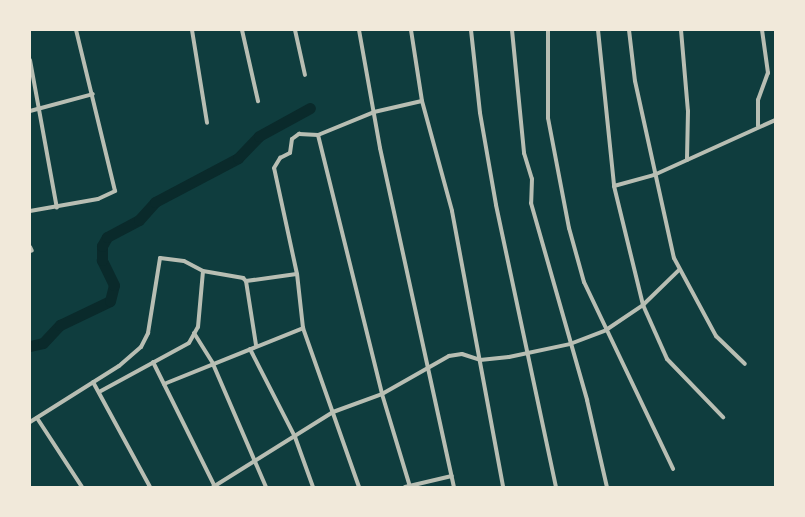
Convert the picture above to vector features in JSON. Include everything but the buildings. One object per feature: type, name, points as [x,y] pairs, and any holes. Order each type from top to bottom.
[{"type":"street","points":[[30,211],[57,208],[109,196],[115,191],[76,30]]},
{"type":"street","points":[[192,30],[207,123]]},
{"type":"street","points":[[242,30],[258,101]]},
{"type":"street","points":[[295,30],[305,75]]},
{"type":"street","points":[[359,30],[374,112],[430,366],[454,487]]},
{"type":"street","points":[[411,30],[422,101],[452,211],[503,487]]},
{"type":"street","points":[[471,30],[480,113],[527,352],[556,487]]},
{"type":"street","points":[[512,30],[524,153],[532,179],[531,203],[608,487]]},
{"type":"street","points":[[548,30],[548,118],[555,163],[584,282],[673,469]]},
{"type":"street","points":[[598,30],[614,186],[643,305],[667,359],[723,417]]},
{"type":"street","points":[[629,30],[635,81],[654,175],[679,270],[716,336],[745,364]]},
{"type":"street","points":[[681,30],[688,112],[687,160]]},
{"type":"street","points":[[758,126],[758,100],[768,72],[762,30]]},
{"type":"street","points":[[30,60],[41,108],[57,208]]},
{"type":"street","points":[[30,111],[92,94]]},
{"type":"street","points":[[359,487],[303,328],[297,274],[274,168],[280,158],[290,153],[295,136],[318,135],[374,112],[422,101]]},
{"type":"street","points":[[614,186],[654,175],[758,126],[775,120]]},
{"type":"street","points":[[318,135],[382,394],[408,487],[452,476]]},
{"type":"street","points":[[30,422],[94,382],[141,347],[148,333],[160,258],[184,261],[203,271],[243,278],[246,281],[297,274]]},
{"type":"street","points":[[153,362],[214,487],[333,412],[382,394],[430,366],[462,354],[480,360],[570,344],[606,330],[643,305],[679,270]]},
{"type":"street","points":[[99,392],[189,343],[198,327],[203,271]]},
{"type":"street","points":[[246,281],[256,345]]},
{"type":"street","points":[[164,384],[256,345],[303,328]]},
{"type":"street","points":[[194,332],[213,364],[257,460],[266,487]]},
{"type":"street","points":[[250,349],[295,437],[313,487]]},
{"type":"street","points":[[94,382],[150,487]]},
{"type":"street","points":[[37,418],[82,487]]},
{"type":"waterway","points":[[30,346],[43,343],[60,325],[110,301],[114,285],[102,260],[102,246],[107,237],[139,220],[155,202],[238,158],[259,136],[310,108]]}]
